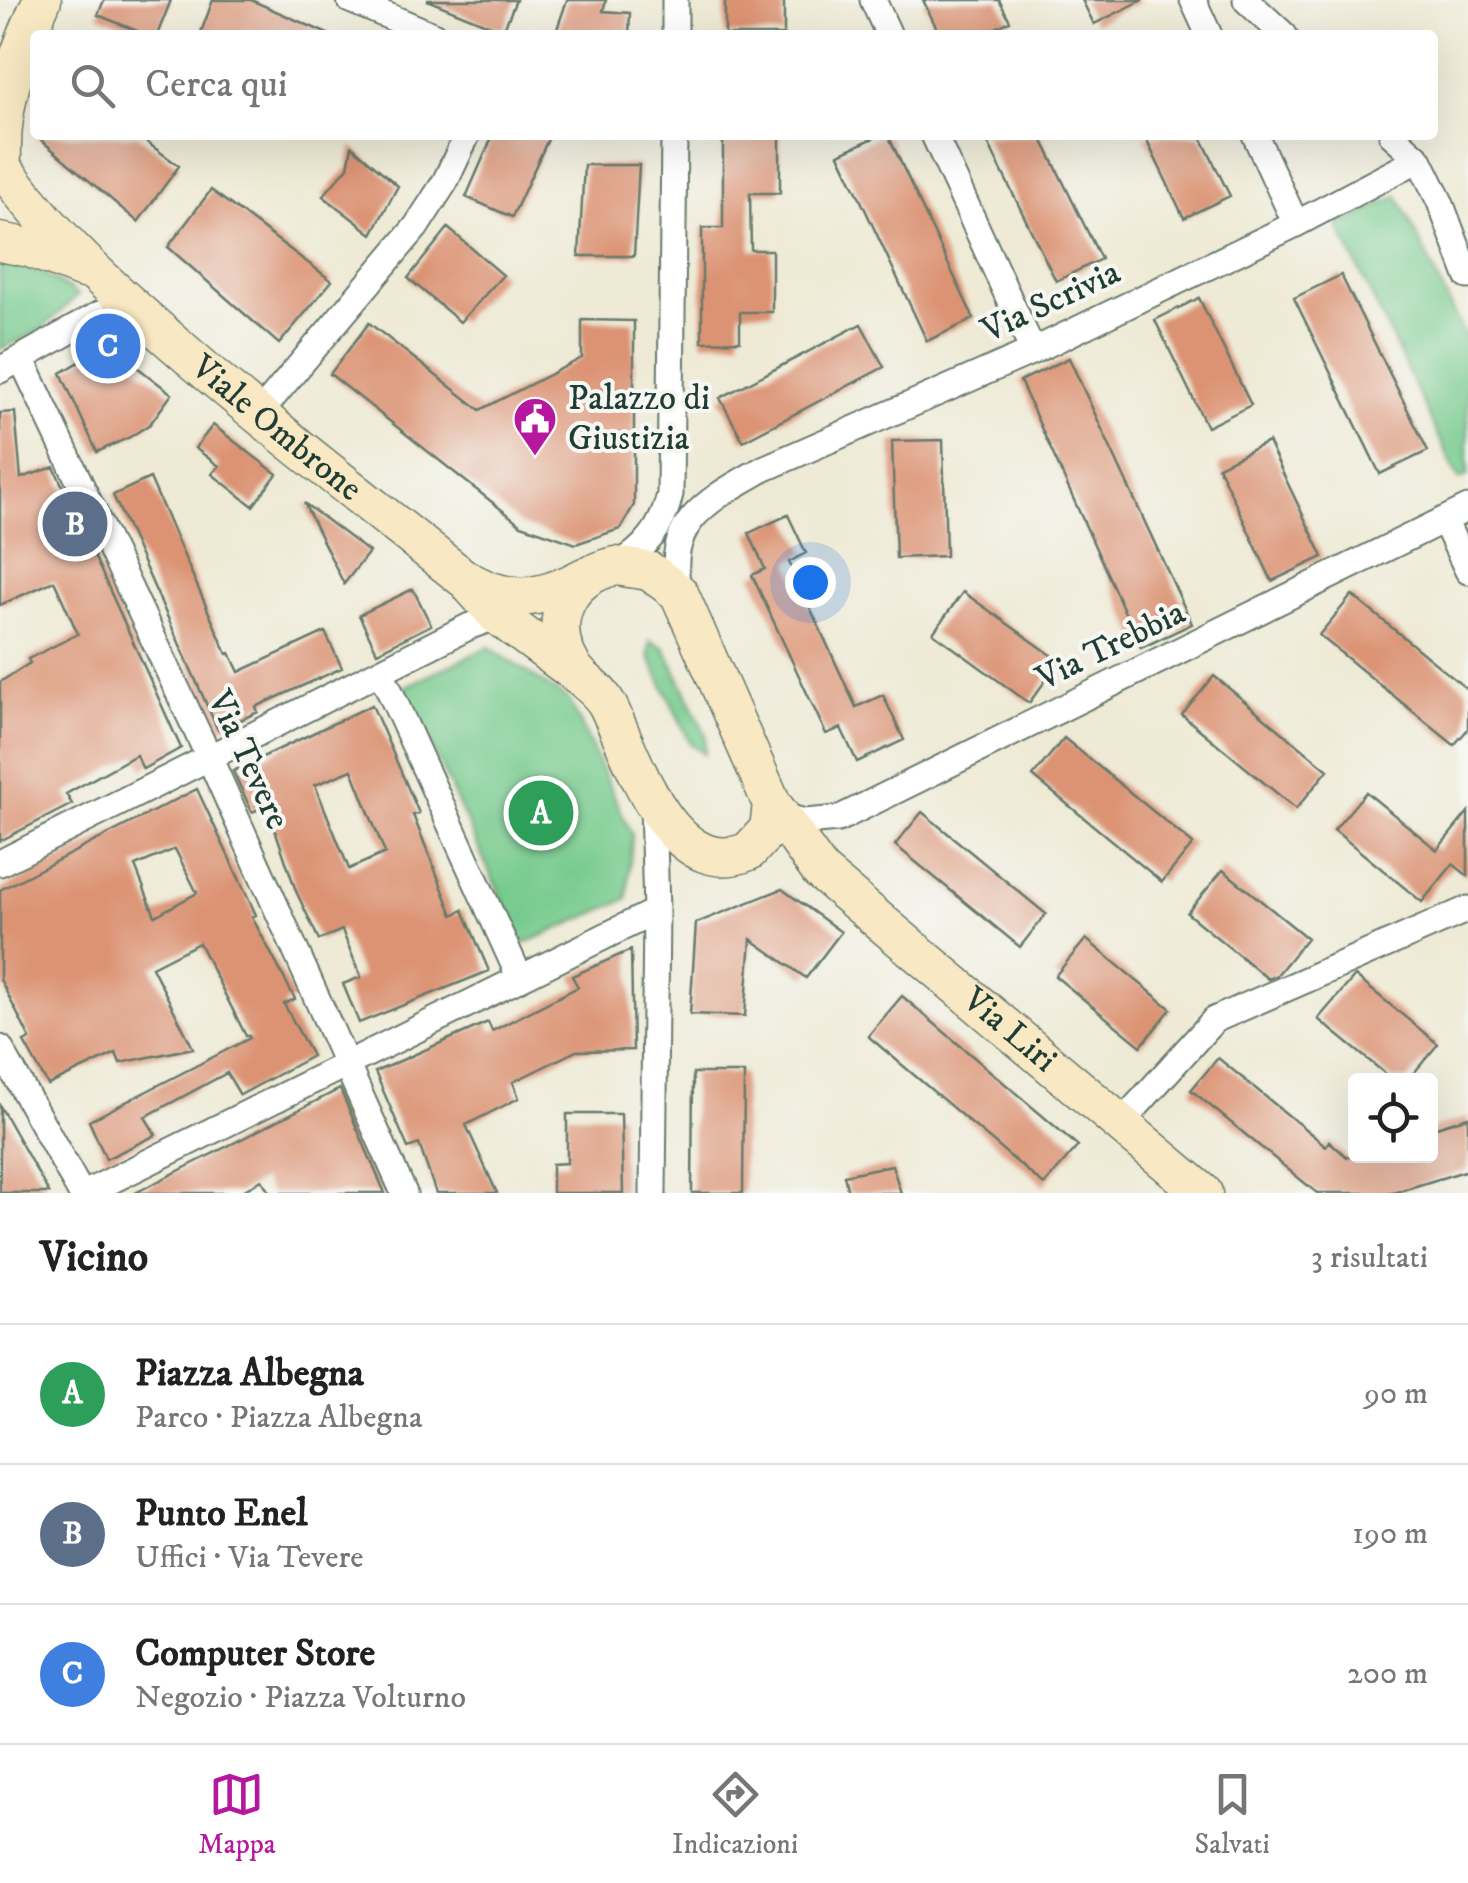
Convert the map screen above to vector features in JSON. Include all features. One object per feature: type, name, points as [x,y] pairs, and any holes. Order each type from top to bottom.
[{"type":"main road","points":[[0,72],[27,0]]},
{"type":"main road","points":[[0,219],[9,194],[1,126],[12,43],[42,0]]},
{"type":"main road","name":"Viale Ombrone","points":[[4,162],[34,210],[94,274],[258,416],[462,577],[498,616],[578,675]]},
{"type":"main road","name":"Viale Ombrone","points":[[0,242],[30,248],[94,274]]},
{"type":"main road","points":[[578,675],[563,647],[561,631],[566,602],[600,572],[650,571],[679,593]]},
{"type":"main road","name":"Viale Ombrone","points":[[462,577],[491,592],[524,598],[547,594],[600,572]]},
{"type":"main road","name":"Via Liri","points":[[679,593],[775,809],[820,871],[1201,1192]]},
{"type":"main road","name":"Via Liri","points":[[578,675],[608,705],[654,804],[673,830],[702,850],[719,856],[779,854],[820,871]]},
{"type":"main road","points":[[740,855],[762,840],[775,809]]},
{"type":"street","points":[[350,0],[421,30]]},
{"type":"street","points":[[675,0],[675,30]]},
{"type":"street","points":[[872,0],[887,30]]},
{"type":"street","points":[[1193,0],[1207,30]]},
{"type":"street","points":[[1246,0],[1279,30]]},
{"type":"street","points":[[258,416],[416,226],[445,182],[465,140]]},
{"type":"street","points":[[660,140],[674,163]]},
{"type":"street","points":[[600,572],[641,550],[660,526],[666,510],[671,477],[674,140]]},
{"type":"street","points":[[936,140],[1033,351]]},
{"type":"street","points":[[1257,140],[1296,224]]},
{"type":"street","points":[[1398,140],[1419,158],[1468,276]]},
{"type":"street","name":"Via Scrivia","points":[[679,593],[677,546],[690,520],[708,500],[763,469],[1033,351],[1296,224],[1419,158]]},
{"type":"street","points":[[11,365],[100,314],[134,309]]},
{"type":"street","name":"Via Tevere","points":[[11,365],[208,757],[404,1193]]},
{"type":"street","points":[[671,477],[674,486],[688,499],[708,500]]},
{"type":"street","name":"Via Trebbia","points":[[775,809],[806,822],[838,818],[1468,508]]},
{"type":"street","points":[[1445,522],[1468,571]]},
{"type":"street","points":[[0,863],[470,626],[498,616]]},
{"type":"street","points":[[381,672],[520,978]]},
{"type":"street","points":[[652,1193],[654,804]]},
{"type":"street","points":[[1122,1122],[1214,1020],[1468,909]]},
{"type":"street","points":[[0,1048],[84,1193],[656,912]]},
{"type":"green space","points":[[1398,196],[1468,343],[1468,475],[1459,479],[1338,225]]},
{"type":"green space","points":[[0,266],[43,274],[78,295],[41,330],[0,349]]},
{"type":"green space","points":[[650,641],[665,648],[706,735],[704,754],[691,744],[649,656]]},
{"type":"green space","points":[[489,647],[570,701],[632,835],[627,899],[523,944],[404,687]]},
{"type":"building","points":[[104,0],[171,0],[159,30],[135,30],[98,15]]},
{"type":"building","points":[[213,0],[251,0],[319,30],[202,30]]},
{"type":"building","points":[[427,0],[516,0],[501,30]]},
{"type":"building","points":[[567,0],[606,0],[603,11],[630,13],[629,30],[557,30]]},
{"type":"building","points":[[725,0],[784,0],[784,30],[725,30]]},
{"type":"building","points":[[923,0],[999,0],[1010,21],[992,30],[938,30]]},
{"type":"building","points":[[1082,0],[1143,0],[1094,24]]},
{"type":"building","points":[[41,140],[144,140],[179,166],[138,222]]},
{"type":"building","points":[[491,140],[548,140],[512,217],[466,197]]},
{"type":"building","points":[[723,140],[780,140],[780,193],[750,193],[751,250],[772,250],[772,312],[740,312],[740,341],[702,342],[702,228],[723,228]]},
{"type":"building","points":[[869,140],[890,140],[974,319],[927,341],[839,154]]},
{"type":"building","points":[[986,140],[1042,140],[1101,259],[1056,281]]},
{"type":"building","points":[[1146,140],[1202,140],[1230,196],[1184,218]]},
{"type":"building","points":[[352,146],[398,186],[372,234],[323,196],[348,167]]},
{"type":"building","points":[[584,165],[639,165],[634,256],[579,256]]},
{"type":"building","points":[[211,190],[332,281],[279,344],[168,247]]},
{"type":"building","points":[[448,228],[503,275],[460,322],[408,278]]},
{"type":"building","points":[[1341,275],[1428,451],[1380,474],[1294,298]]},
{"type":"building","points":[[1199,298],[1251,405],[1207,427],[1155,320]]},
{"type":"building","name":"Palazzo di Giustizia","points":[[582,320],[634,321],[634,505],[620,529],[576,544],[521,525],[330,374],[369,323],[480,410],[582,358]]},
{"type":"building","points":[[861,324],[884,367],[743,441],[720,398]]},
{"type":"building","points":[[102,340],[172,394],[150,424],[97,452],[61,373],[91,355]]},
{"type":"building","points":[[1069,358],[1192,624],[1141,648],[1020,381]]},
{"type":"building","points":[[15,412],[21,478],[54,467],[181,748],[143,769],[136,755],[66,794],[72,804],[0,841],[0,682],[30,663],[28,659],[78,634],[54,581],[0,605],[0,413]]},
{"type":"building","points":[[213,425],[277,474],[253,506],[212,474],[219,466],[195,448]]},
{"type":"building","points":[[943,440],[946,556],[896,558],[892,441]]},
{"type":"building","points":[[1268,442],[1323,557],[1272,581],[1218,466]]},
{"type":"building","points":[[150,478],[227,654],[230,653],[239,672],[325,632],[342,668],[256,707],[258,712],[218,730],[113,495]]},
{"type":"building","points":[[304,503],[369,552],[344,584]]},
{"type":"building","points":[[788,515],[806,553],[789,562],[856,707],[883,695],[904,740],[857,762],[841,728],[826,734],[752,575],[765,569],[749,533]]},
{"type":"building","points":[[413,589],[431,625],[377,652],[359,615]]},
{"type":"building","points":[[963,592],[1060,661],[1029,703],[933,633]]},
{"type":"building","points":[[1352,595],[1468,690],[1468,729],[1454,745],[1319,635]]},
{"type":"building","points":[[1214,676],[1328,770],[1296,809],[1182,715]]},
{"type":"building","points":[[372,705],[419,813],[413,815],[453,915],[463,910],[489,971],[359,1023],[343,984],[361,977],[342,930],[319,940],[296,891],[267,806],[252,812],[233,771]],"holes":[[[352,770],[385,853],[349,869],[315,785]]]},
{"type":"building","points":[[1064,738],[1193,844],[1162,882],[1033,776]]},
{"type":"building","points":[[197,789],[256,915],[252,917],[295,999],[284,1004],[312,1056],[240,1095],[227,1073],[145,1117],[156,1135],[106,1159],[89,1121],[250,1038],[199,943],[152,967],[193,1048],[120,1063],[116,1053],[48,1085],[24,1042],[30,1039],[0,979],[0,890]],"holes":[[[175,849],[197,893],[155,916],[135,866]]]},
{"type":"building","points":[[1366,792],[1437,850],[1468,812],[1468,876],[1453,864],[1422,902],[1334,830]]},
{"type":"building","points":[[922,812],[1046,914],[1020,947],[895,845]]},
{"type":"building","points":[[1223,870],[1307,938],[1277,975],[1268,979],[1187,913]]},
{"type":"building","points":[[782,889],[841,932],[806,978],[751,939],[745,1016],[690,1014],[696,923]]},
{"type":"building","points":[[1086,939],[1171,1009],[1141,1046],[1055,976]]},
{"type":"building","points":[[631,950],[633,1050],[576,1051],[513,1082],[519,1098],[466,1125],[497,1193],[436,1193],[419,1144],[408,1148],[375,1072],[488,1022],[492,1031],[578,987],[572,976]]},
{"type":"building","points":[[1355,976],[1438,1044],[1414,1073],[1384,1073],[1318,1019]]},
{"type":"building","points":[[902,996],[1078,1146],[1044,1185],[868,1036]]},
{"type":"building","points":[[1218,1058],[1326,1146],[1329,1141],[1348,1157],[1348,1163],[1438,1163],[1438,1126],[1468,1117],[1468,1170],[1393,1193],[1317,1193],[1191,1090]]},
{"type":"building","points":[[693,1073],[744,1073],[743,1193],[692,1193]]},
{"type":"building","points":[[340,1089],[385,1193],[270,1193],[262,1180],[239,1193],[135,1193]]},
{"type":"building","points":[[0,1106],[49,1193],[0,1193]]},
{"type":"building","points":[[567,1114],[621,1114],[623,1193],[552,1193],[552,1164],[567,1163]]},
{"type":"building","points":[[892,1165],[901,1193],[848,1193],[844,1175]]},
{"type":"place","name":"Computer Store","points":[[108,346]]},
{"type":"place","name":"Palazzo di Giustizia","points":[[535,457]]},
{"type":"place","name":"Punto Enel","points":[[75,524]]},
{"type":"place","name":"Piazza Albegna","points":[[541,813]]}]
